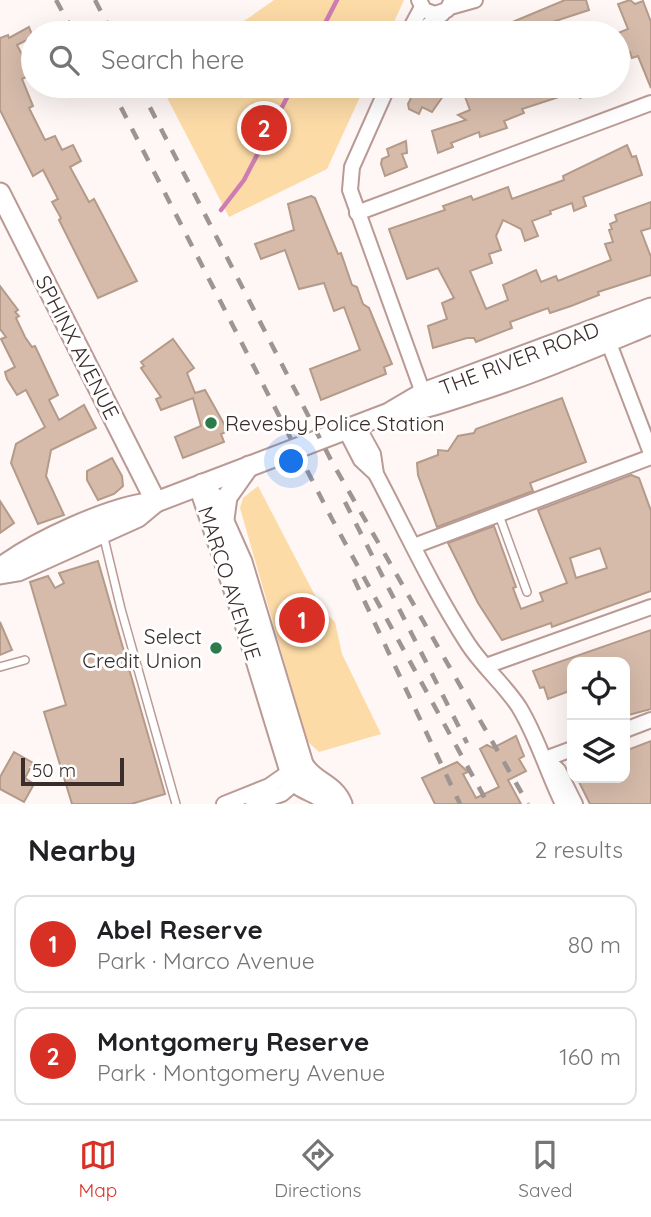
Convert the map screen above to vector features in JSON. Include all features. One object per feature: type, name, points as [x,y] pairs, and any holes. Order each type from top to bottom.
[{"type":"main road","name":"SPHINX AVENUE","points":[[0,193],[156,502]]},
{"type":"main road","name":"THE RIVER ROAD","points":[[389,413],[414,411],[488,388],[606,334],[651,307]]},
{"type":"main road","name":"THE RIVER ROAD","points":[[0,571],[18,555],[127,506],[156,502],[389,413],[423,393],[606,334],[651,324]]},
{"type":"main road","points":[[224,520],[227,497],[250,465]]},
{"type":"main road","name":"MARCO AVENUE","points":[[202,484],[213,497],[242,562],[278,690],[297,775]]},
{"type":"main road","name":"MARCO AVENUE","points":[[202,484],[202,501],[297,775]]},
{"type":"main road","name":"THE RIVER ROAD","points":[[0,571],[18,571],[138,517],[156,502]]},
{"type":"main road","points":[[297,775],[328,804]]},
{"type":"main road","points":[[297,775],[334,789],[342,804]]},
{"type":"street","points":[[413,21],[421,3],[431,14],[475,0]]},
{"type":"street","points":[[432,21],[448,7]]},
{"type":"street","points":[[382,98],[352,167],[350,190],[356,213],[423,393]]},
{"type":"street","points":[[356,213],[651,103]]},
{"type":"street","points":[[414,546],[651,455],[606,334]]},
{"type":"street","points":[[351,427],[361,460],[376,474],[467,642],[518,706],[545,759],[548,775],[563,804]]},
{"type":"street","points":[[486,666],[651,607]]},
{"type":"street","points":[[630,728],[651,720]]},
{"type":"street","points":[[545,759],[567,751]]},
{"type":"street","points":[[545,759],[558,771],[575,804]]},
{"type":"street","points":[[224,804],[297,775]]},
{"type":"street","points":[[253,804],[282,794],[297,775]]},
{"type":"lane","points":[[499,515],[527,592]]},
{"type":"lane","points":[[103,532],[121,609],[176,804]]},
{"type":"lane","points":[[0,667],[25,660]]},
{"type":"shaded area","points":[[274,0],[404,0],[394,21],[244,21]]},
{"type":"shaded area","points":[[167,98],[360,98],[327,169],[229,217]]},
{"type":"shaded area","points":[[258,486],[322,609],[335,622],[342,654],[381,734],[319,752],[307,741],[240,508],[243,498]]},
{"type":"building","points":[[565,0],[586,0],[589,10],[555,21],[515,21]]},
{"type":"building","points":[[630,0],[635,4],[643,1],[651,22],[651,88],[638,56],[632,58],[630,21],[625,21],[618,4]]},
{"type":"building","points":[[21,31],[21,43],[17,45],[21,53],[21,98],[30,98],[33,106],[29,108],[45,140],[55,136],[62,150],[73,145],[81,161],[70,167],[89,202],[94,199],[137,281],[98,298],[59,220],[61,218],[52,202],[58,199],[43,170],[33,176],[0,110],[0,38],[8,35],[9,38]]},
{"type":"building","points":[[411,98],[442,98],[432,112],[422,107],[419,114],[409,109]]},
{"type":"building","points":[[466,98],[556,98],[522,109],[524,113],[504,121],[507,128],[480,137],[479,132],[451,143],[453,147],[438,153],[432,131],[466,120],[458,115],[470,110]]},
{"type":"building","points":[[406,141],[407,153],[402,154],[407,167],[385,176],[381,164],[382,159],[389,156],[387,149]]},
{"type":"building","points":[[627,145],[632,157],[636,156],[642,175],[583,197],[586,206],[574,211],[572,203],[532,221],[538,236],[525,241],[521,229],[503,220],[496,236],[501,250],[489,254],[492,263],[470,271],[486,309],[508,300],[503,285],[536,270],[541,282],[556,276],[558,281],[611,260],[605,244],[613,242],[609,230],[612,229],[610,224],[617,221],[615,215],[651,202],[651,228],[641,231],[651,257],[651,275],[598,292],[599,295],[550,313],[548,308],[510,322],[512,328],[476,342],[474,338],[467,338],[433,348],[428,326],[447,319],[442,303],[454,298],[438,268],[407,279],[389,229],[445,210],[443,206],[471,196],[473,200],[508,187],[512,199],[564,180],[563,176]]},
{"type":"building","points":[[311,196],[315,198],[338,254],[341,253],[352,285],[357,287],[363,304],[369,308],[392,364],[384,367],[386,374],[321,400],[310,369],[360,350],[344,307],[334,311],[324,283],[299,289],[285,250],[261,259],[255,244],[294,230],[288,204]]},
{"type":"building","points":[[0,286],[18,310],[15,312],[19,316],[16,318],[25,337],[32,347],[35,346],[58,395],[49,400],[59,420],[84,405],[96,428],[51,450],[46,476],[64,515],[38,524],[11,463],[16,444],[45,427],[26,390],[17,395],[7,379],[5,372],[15,367],[1,339],[6,337],[0,329]]},
{"type":"building","points":[[173,339],[194,368],[187,373],[195,393],[205,390],[228,431],[221,434],[224,442],[183,458],[175,437],[201,426],[193,398],[161,410],[156,399],[161,397],[141,368],[144,366],[141,362]]},
{"type":"building","points":[[562,398],[586,462],[530,483],[533,491],[437,527],[418,475],[417,463],[438,455],[438,450],[448,451],[458,436],[474,433],[476,429]]},
{"type":"building","points":[[112,458],[122,476],[123,486],[114,494],[98,500],[87,480],[87,471]]},
{"type":"building","points":[[631,475],[639,478],[651,511],[651,591],[552,627],[551,623],[502,640],[478,603],[448,543],[494,526],[521,609],[543,601],[540,593],[567,583],[538,510]],"holes":[[[600,548],[607,568],[576,578],[570,558]]]},
{"type":"building","points":[[0,501],[14,523],[0,533]]},
{"type":"building","points":[[98,561],[165,794],[131,804],[72,804],[44,712],[66,705],[30,582],[48,576],[55,588],[64,583],[59,573]]},
{"type":"building","points":[[0,622],[12,650],[0,655]]},
{"type":"building","points":[[651,630],[651,709],[630,715],[630,657],[573,657]]},
{"type":"building","points":[[567,659],[567,692],[548,699],[544,687],[540,688],[533,671]]},
{"type":"building","points":[[516,736],[524,756],[519,759],[526,771],[508,780],[521,804],[435,804],[422,778],[457,762],[468,772],[463,774],[476,798],[499,787],[480,749],[487,745],[493,748]]},
{"type":"building","points":[[651,741],[651,804],[590,804],[580,783],[630,783],[630,749]]},
{"type":"building","points":[[14,752],[33,763],[25,778],[34,784],[24,802],[0,789],[0,777]]},
{"type":"waterway","points":[[326,21],[337,0]]},
{"type":"waterway","points":[[221,210],[244,180],[287,98]]},
{"type":"railway","points":[[56,0],[67,21]]},
{"type":"railway","points":[[95,0],[106,21]]},
{"type":"railway","points":[[116,98],[332,519],[488,804]]},
{"type":"railway","points":[[145,98],[332,462],[528,804]]},
{"type":"railway","points":[[345,502],[467,743]]},
{"type":"railway","points":[[354,579],[460,804]]},
{"type":"place","name":"Montgomery Reserve","points":[[264,128]]},
{"type":"place","name":"Revesby Police Station","points":[[211,423]]},
{"type":"place","name":"Abel Reserve","points":[[302,620]]},
{"type":"place","name":"Select Credit Union","points":[[216,648]]}]
